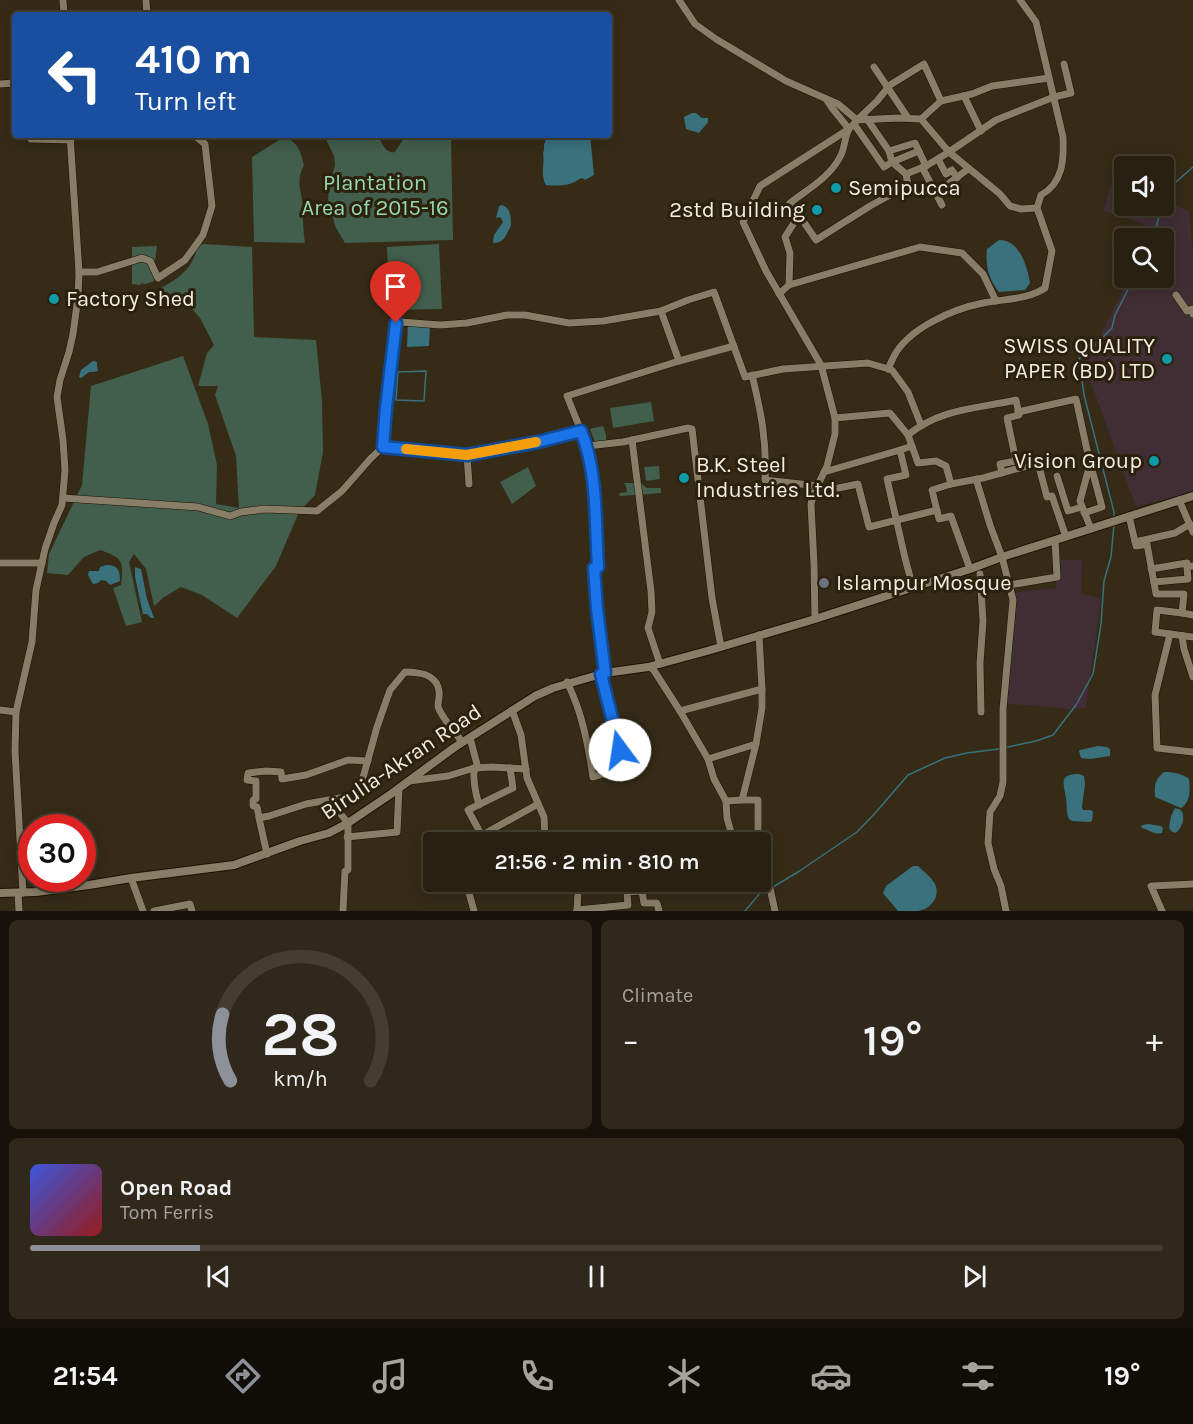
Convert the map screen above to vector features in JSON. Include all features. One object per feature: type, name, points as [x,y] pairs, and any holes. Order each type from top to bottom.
[{"type":"street","points":[[679,0],[695,24],[716,39],[786,81],[838,104],[884,167],[919,152]]},
{"type":"street","points":[[888,369],[895,355],[907,340],[950,312],[981,303],[1037,293],[1045,288],[1052,251],[1037,208],[1041,195],[1049,190],[1060,174],[1064,153],[1063,137],[1036,22],[1020,0]]},
{"type":"street","points":[[815,619],[811,504],[824,472],[835,434],[836,418],[821,365],[766,271],[744,222],[760,186],[853,124],[878,101],[890,85],[924,64],[941,101]]},
{"type":"street","points":[[906,174],[938,159],[996,120],[1054,97],[1071,93],[1064,64]]},
{"type":"street","points":[[874,68],[908,118]]},
{"type":"street","points":[[921,119],[941,101],[972,94],[992,86],[1049,78]]},
{"type":"street","points":[[964,96],[981,131]]},
{"type":"street","points":[[826,99],[832,108],[853,124]]},
{"type":"street","points":[[867,119],[889,151],[892,162],[906,174],[908,185],[816,240],[790,203],[825,177],[841,156],[845,137],[853,124],[867,119],[921,119],[949,152],[1000,194],[1010,206],[1021,209],[1037,208]]},
{"type":"street","points":[[31,139],[50,138]]},
{"type":"street","points":[[19,911],[16,712],[32,642],[36,590],[45,549],[62,505],[65,470],[57,397],[73,334],[78,297],[79,272],[70,138]]},
{"type":"street","points":[[79,272],[97,272],[142,258],[150,261],[158,278],[185,260],[203,235],[212,206],[205,144],[198,138]]},
{"type":"street","points":[[889,151],[915,143],[942,204]]},
{"type":"street","points":[[938,159],[946,174],[952,170],[957,178]]},
{"type":"street","points":[[936,193],[968,169]]},
{"type":"street","points":[[789,285],[790,253],[785,237],[799,215]]},
{"type":"street","points":[[779,294],[789,285],[921,247],[962,253],[983,274],[996,301]]},
{"type":"street","points":[[63,498],[198,507],[230,516],[265,508],[317,511],[342,491],[383,447],[396,323],[458,324],[507,315],[525,315],[569,323],[603,321],[661,310],[714,292],[745,377],[783,369],[868,363],[892,370],[908,392],[921,425]]},
{"type":"street","points":[[1176,295],[1187,311],[1192,309],[1193,314]]},
{"type":"street","points":[[661,310],[679,362]]},
{"type":"street","points":[[567,682],[574,696],[587,740],[593,777],[624,768],[603,673],[594,568],[598,567],[594,495],[587,446],[567,396],[734,346]]},
{"type":"street","points":[[752,375],[763,424],[766,454],[765,480],[816,489],[858,484],[869,527],[937,510]]},
{"type":"street","points":[[1018,412],[1076,399],[1102,507],[1068,511],[1057,476]]},
{"type":"street","points":[[908,435],[921,425],[946,414],[1016,400],[1019,415],[1007,418],[1016,461],[1000,464],[1002,472]]},
{"type":"street","points":[[836,418],[890,413],[908,435],[918,464],[936,461],[946,466],[951,484]]},
{"type":"street","points":[[587,446],[692,429],[720,647]]},
{"type":"street","points":[[383,447],[467,455],[538,442],[581,431]]},
{"type":"street","points":[[633,440],[651,591],[652,612],[648,628],[660,664]]},
{"type":"street","points":[[824,472],[912,446]]},
{"type":"street","points":[[900,450],[906,475],[886,479],[913,588]]},
{"type":"street","points":[[467,455],[469,484]]},
{"type":"street","points":[[970,569],[951,516],[939,519],[932,490],[1038,463],[1047,497],[1052,496],[1066,537]]},
{"type":"street","points":[[1090,464],[1080,501],[1091,529]]},
{"type":"street","points":[[976,479],[1002,557],[1013,600],[1003,709],[1003,782],[1000,796],[990,812],[988,843],[1006,911]]},
{"type":"street","name":"Birulia-Akran Road","points":[[0,893],[89,885],[234,865],[329,833],[348,823],[512,710],[535,696],[567,682],[603,673],[660,664],[815,619],[1193,496]]},
{"type":"street","points":[[1179,500],[1193,532]]},
{"type":"street","points":[[1129,516],[1136,546],[1147,544],[1156,594],[1184,594],[1182,613]]},
{"type":"street","points":[[1135,542],[1175,533],[1190,524]]},
{"type":"street","points":[[1009,585],[1057,577],[1055,540]]},
{"type":"street","points":[[0,563],[42,563]]},
{"type":"street","points":[[1152,569],[1187,563],[1190,566],[1188,579],[1154,582]]},
{"type":"street","points":[[980,574],[983,621],[980,663],[981,712]]},
{"type":"street","points":[[1177,580],[1178,594]]},
{"type":"street","points":[[1193,615],[1157,610],[1155,632],[1193,638]]},
{"type":"street","points":[[1170,634],[1155,695],[1157,748],[1193,752]]},
{"type":"street","points":[[742,800],[762,708],[759,635]]},
{"type":"street","points":[[1182,636],[1193,676]]},
{"type":"street","points":[[648,667],[653,669],[708,759],[714,779],[726,801],[731,832]]},
{"type":"street","points":[[259,817],[306,804],[351,796],[361,785],[390,690],[405,672],[419,672],[431,676],[438,686],[440,695],[438,705],[443,715],[466,740],[476,768],[473,779],[479,805]]},
{"type":"street","points":[[680,711],[762,689]]},
{"type":"street","points":[[0,710],[16,712]]},
{"type":"street","points":[[512,710],[521,735],[525,770],[530,789],[544,817],[545,832]]},
{"type":"street","points":[[708,759],[756,744]]},
{"type":"street","points":[[267,854],[257,807],[253,806],[253,800],[256,799],[256,781],[248,780],[248,773],[281,772],[282,779],[306,775],[348,760],[368,761]]},
{"type":"street","points":[[347,837],[397,832],[402,785],[412,780],[448,776],[492,766],[525,770]]},
{"type":"street","points":[[480,832],[468,810],[513,788],[510,768]]},
{"type":"street","points":[[459,772],[473,779]]},
{"type":"street","points":[[335,799],[339,812],[348,823],[348,870],[345,871],[343,911]]},
{"type":"street","points":[[726,801],[758,800],[758,832]]},
{"type":"street","points":[[489,832],[538,804]]},
{"type":"street","points":[[131,878],[143,911]]},
{"type":"street","points":[[1162,911],[1151,886],[1193,884]]},
{"type":"street","points":[[771,890],[776,911]]},
{"type":"street","points":[[578,892],[577,910],[628,905],[627,892],[642,891],[644,903],[657,903],[659,911]]},
{"type":"street","points":[[469,892],[474,911]]},
{"type":"street","points":[[154,911],[190,904],[192,911]]},
{"type":"shaded area","points":[[1113,178],[1114,214],[1103,211]]},
{"type":"shaded area","points":[[1174,204],[1189,211],[1193,251],[1193,492],[1136,507],[1085,366],[1124,288],[1174,288],[1174,228],[1144,228],[1145,224],[1119,216],[1174,216]]},
{"type":"shaded area","points":[[1057,560],[1082,560],[1081,594],[1101,598],[1086,708],[1069,709],[1001,703],[1009,593],[1056,588]]},
{"type":"green space","name":"Plantation Area of 2015-16","points":[[286,138],[297,146],[304,165],[299,182],[305,243],[254,242],[252,157]]},
{"type":"green space","name":"Plantation Area of 2015-16","points":[[325,138],[380,138],[384,147],[395,152],[404,138],[451,138],[453,240],[345,243],[335,226],[328,203],[329,186],[335,165],[334,156]]},
{"type":"green space","points":[[439,244],[442,309],[390,310],[387,247]]},
{"type":"green space","points":[[198,245],[252,247],[254,337],[316,340],[322,401],[323,452],[315,495],[299,512],[276,566],[237,618],[202,595],[181,587],[154,606],[146,569],[134,554],[129,562],[142,622],[126,626],[113,588],[121,585],[122,565],[118,558],[100,550],[84,557],[68,575],[47,573],[49,554],[82,485],[91,386],[183,356],[208,424],[217,465],[216,504],[239,508],[236,456],[215,395],[218,386],[198,386],[207,353],[214,345],[200,318],[188,304],[171,304],[161,288],[185,271],[193,260]]},
{"type":"green space","points":[[157,246],[154,281],[140,285],[132,284],[132,247]]},
{"type":"green space","points":[[651,402],[654,421],[613,428],[610,408]]},
{"type":"green space","points":[[603,426],[606,440],[596,445],[590,429]]},
{"type":"green space","points":[[659,466],[660,479],[646,481],[644,467]]},
{"type":"green space","points":[[528,467],[536,486],[512,504],[500,482]]},
{"type":"green space","points":[[624,483],[641,483],[647,488],[661,488],[661,493],[621,496],[620,493],[627,492]]},
{"type":"water","points":[[692,113],[708,118],[708,122],[699,133],[686,129],[684,117]]},
{"type":"water","points":[[590,138],[594,175],[566,185],[546,185],[543,173],[543,153],[546,139]]},
{"type":"water","points":[[502,205],[509,211],[511,226],[501,241],[493,243],[494,235],[503,222],[500,217],[496,218],[499,206]]},
{"type":"water","points":[[999,240],[1012,244],[1021,255],[1030,283],[1025,290],[999,292],[990,277],[987,266],[987,249]]},
{"type":"water","points":[[408,323],[430,325],[429,346],[407,347]]},
{"type":"water","points":[[93,361],[97,362],[98,371],[79,377],[81,370]]},
{"type":"water","points":[[106,565],[118,569],[120,581],[110,585],[101,580],[93,584],[88,575],[89,571],[99,571],[100,567]]},
{"type":"water","points":[[135,567],[141,569],[147,599],[154,618],[143,614]]},
{"type":"water","points":[[1098,746],[1110,749],[1110,756],[1081,758],[1080,750]]},
{"type":"water","points":[[1164,772],[1177,773],[1189,779],[1188,799],[1181,808],[1155,797],[1156,783]]},
{"type":"water","points":[[1072,774],[1084,776],[1085,784],[1083,810],[1093,812],[1090,822],[1072,821],[1067,814],[1064,780]]},
{"type":"water","points":[[1175,808],[1181,810],[1183,819],[1175,833],[1169,828]]},
{"type":"water","points":[[1148,824],[1161,826],[1162,833],[1154,833],[1141,826]]},
{"type":"water","points":[[913,866],[918,866],[933,881],[937,894],[933,902],[922,910],[898,911],[883,893],[886,886]]},
{"type":"waterway","points":[[1174,184],[1193,167]]},
{"type":"waterway","points":[[1156,228],[1159,216]]},
{"type":"waterway","points":[[1114,516],[1084,395],[1079,358],[1085,355],[1112,328],[1115,315],[1129,288]]},
{"type":"waterway","points":[[426,371],[424,401],[396,400],[398,372],[426,371]]},
{"type":"waterway","points":[[1008,747],[1053,735],[1076,705],[1093,674],[1101,624],[1104,581],[1111,557],[1114,524]]},
{"type":"waterway","points":[[773,887],[857,832],[908,775],[945,758],[999,749]]},
{"type":"waterway","points":[[745,911],[761,892]]},
{"type":"slow traffic","points":[[406,449],[467,455],[536,442]]},
{"type":"place","name":"Semipucca","points":[[836,188]]},
{"type":"place","name":"2std Building","points":[[817,210]]},
{"type":"place","name":"Factory Shed","points":[[54,299]]},
{"type":"place","name":"SWISS QUALITY PAPER (BD) LTD","points":[[1167,359]]},
{"type":"place","name":"Vision Group","points":[[1154,461]]},
{"type":"place","name":"B.K. Steel Industries Ltd.","points":[[684,478]]},
{"type":"place","name":"Islampur Mosque","points":[[824,583]]},
{"type":"route","points":[[396,323],[383,447],[467,455],[538,442],[581,431],[587,446],[594,495],[598,567],[594,568],[605,673],[601,674],[620,750]]}]
